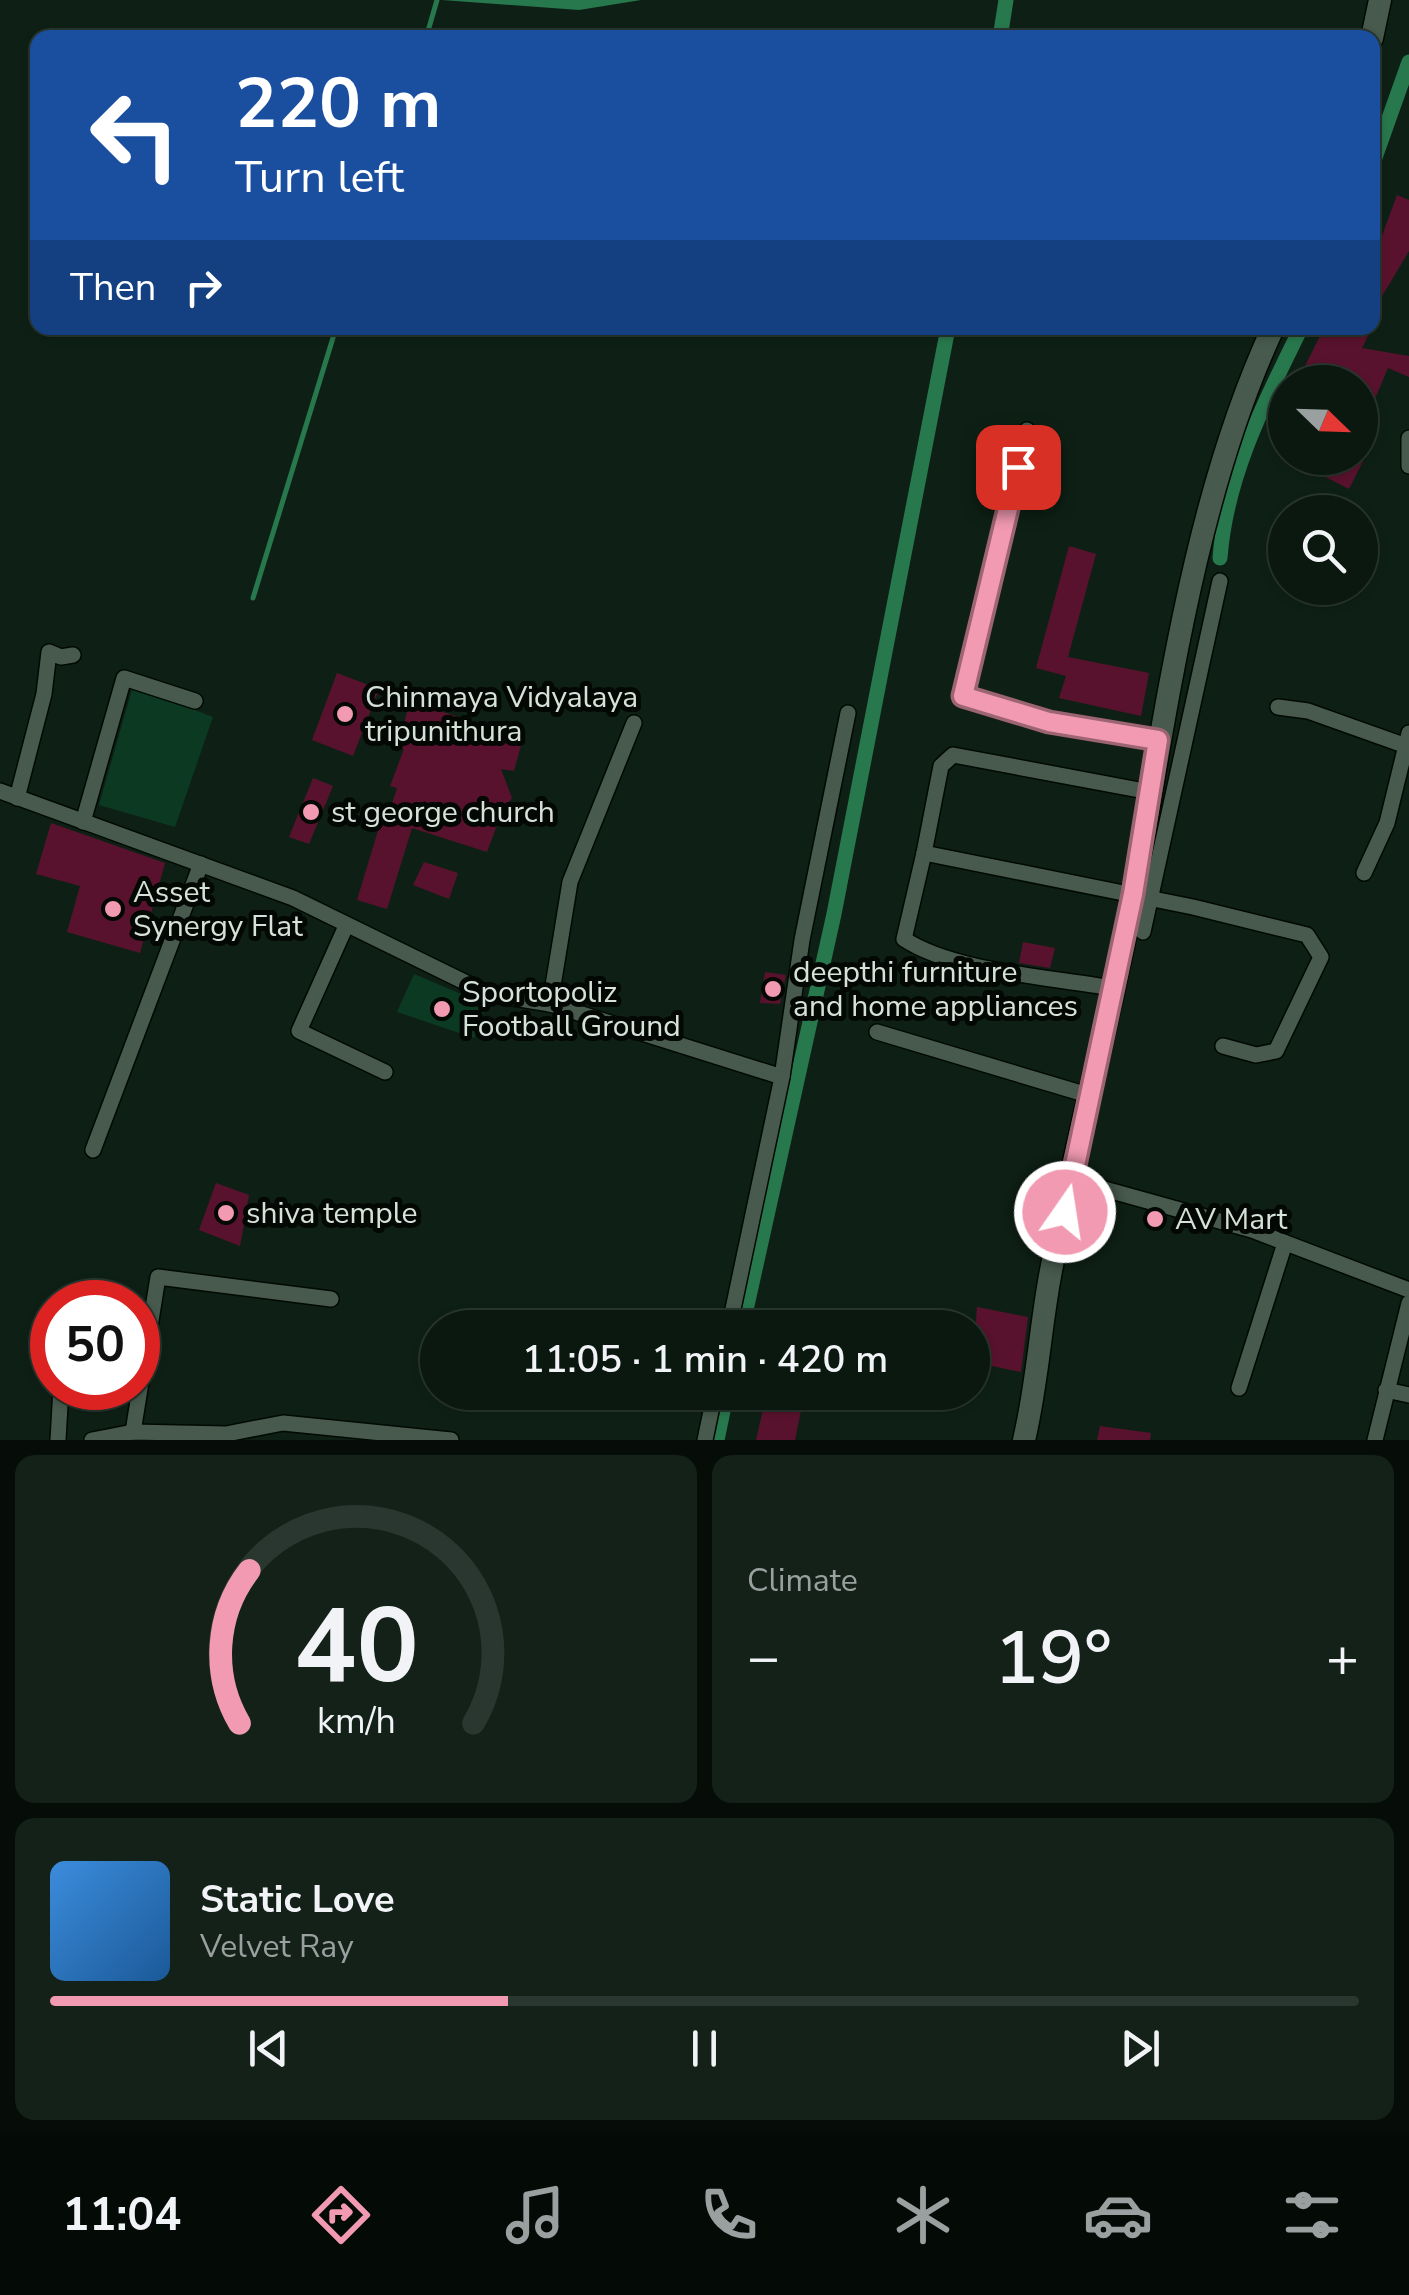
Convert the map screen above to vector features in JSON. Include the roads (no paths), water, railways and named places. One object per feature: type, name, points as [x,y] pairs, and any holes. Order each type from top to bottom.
[{"type":"main road","points":[[1374,30],[1380,0]]},
{"type":"main road","points":[[1024,1440],[1050,1274],[1111,988],[1142,896],[1159,784],[1158,740],[1214,496],[1240,405],[1270,335]]},
{"type":"street","points":[[1027,430],[979,613],[963,696],[1049,722],[1158,740]]},
{"type":"street","points":[[1409,438],[1409,466]]},
{"type":"street","points":[[1111,988],[973,964],[917,948],[904,939],[941,766],[953,755],[1159,784],[1220,581]]},
{"type":"street","points":[[17,798],[44,694],[49,652],[61,657],[73,655]]},
{"type":"street","points":[[83,822],[124,678],[195,701]]},
{"type":"street","points":[[1278,707],[1308,711],[1408,742],[1387,823],[1364,873]]},
{"type":"street","points":[[732,1310],[782,1076],[802,940],[848,713]]},
{"type":"street","points":[[550,1004],[570,882],[634,722]]},
{"type":"street","points":[[0,791],[293,898],[488,994],[550,1004],[782,1076]]},
{"type":"street","points":[[924,853],[1288,927],[1307,935],[1321,957],[1276,1051],[1256,1055],[1224,1046]]},
{"type":"street","points":[[94,1150],[201,864]]},
{"type":"street","points":[[1142,896],[1143,932]]},
{"type":"street","points":[[346,926],[298,1031],[386,1072]]},
{"type":"street","points":[[877,1032],[1091,1096]]},
{"type":"street","points":[[1072,1180],[1285,1243],[1409,1290]]},
{"type":"street","points":[[1240,1388],[1285,1243]]},
{"type":"street","points":[[133,1432],[158,1277],[331,1300]]},
{"type":"street","points":[[1375,1440],[1409,1304]]},
{"type":"street","points":[[1386,1390],[1409,1395]]},
{"type":"street","points":[[58,1440],[60,1410]]},
{"type":"street","points":[[705,1440],[711,1410]]},
{"type":"street","points":[[92,1440],[133,1432],[199,1436],[309,1423],[451,1440]]},
{"type":"waterway","points":[[428,30],[437,0]]},
{"type":"waterway","points":[[1001,30],[1006,0]]},
{"type":"waterway","points":[[1380,144],[1409,62]]},
{"type":"waterway","points":[[253,598],[334,335]]},
{"type":"waterway","points":[[746,1310],[834,914],[947,335]]},
{"type":"waterway","points":[[1220,558],[1239,468],[1298,335]]},
{"type":"waterway","points":[[717,1440],[723,1410]]},
{"type":"place","name":"Chinmaya Vidyalaya tripunithura","points":[[345,714]]},
{"type":"place","name":"st george church","points":[[311,812]]},
{"type":"place","name":"Asset Synergy Flat","points":[[113,909]]},
{"type":"place","name":"deepthi furniture and home appliances","points":[[773,989]]},
{"type":"place","name":"Sportopoliz Football Ground","points":[[442,1009]]},
{"type":"place","name":"shiva temple","points":[[226,1213]]},
{"type":"place","name":"AV Mart","points":[[1155,1219]]}]
